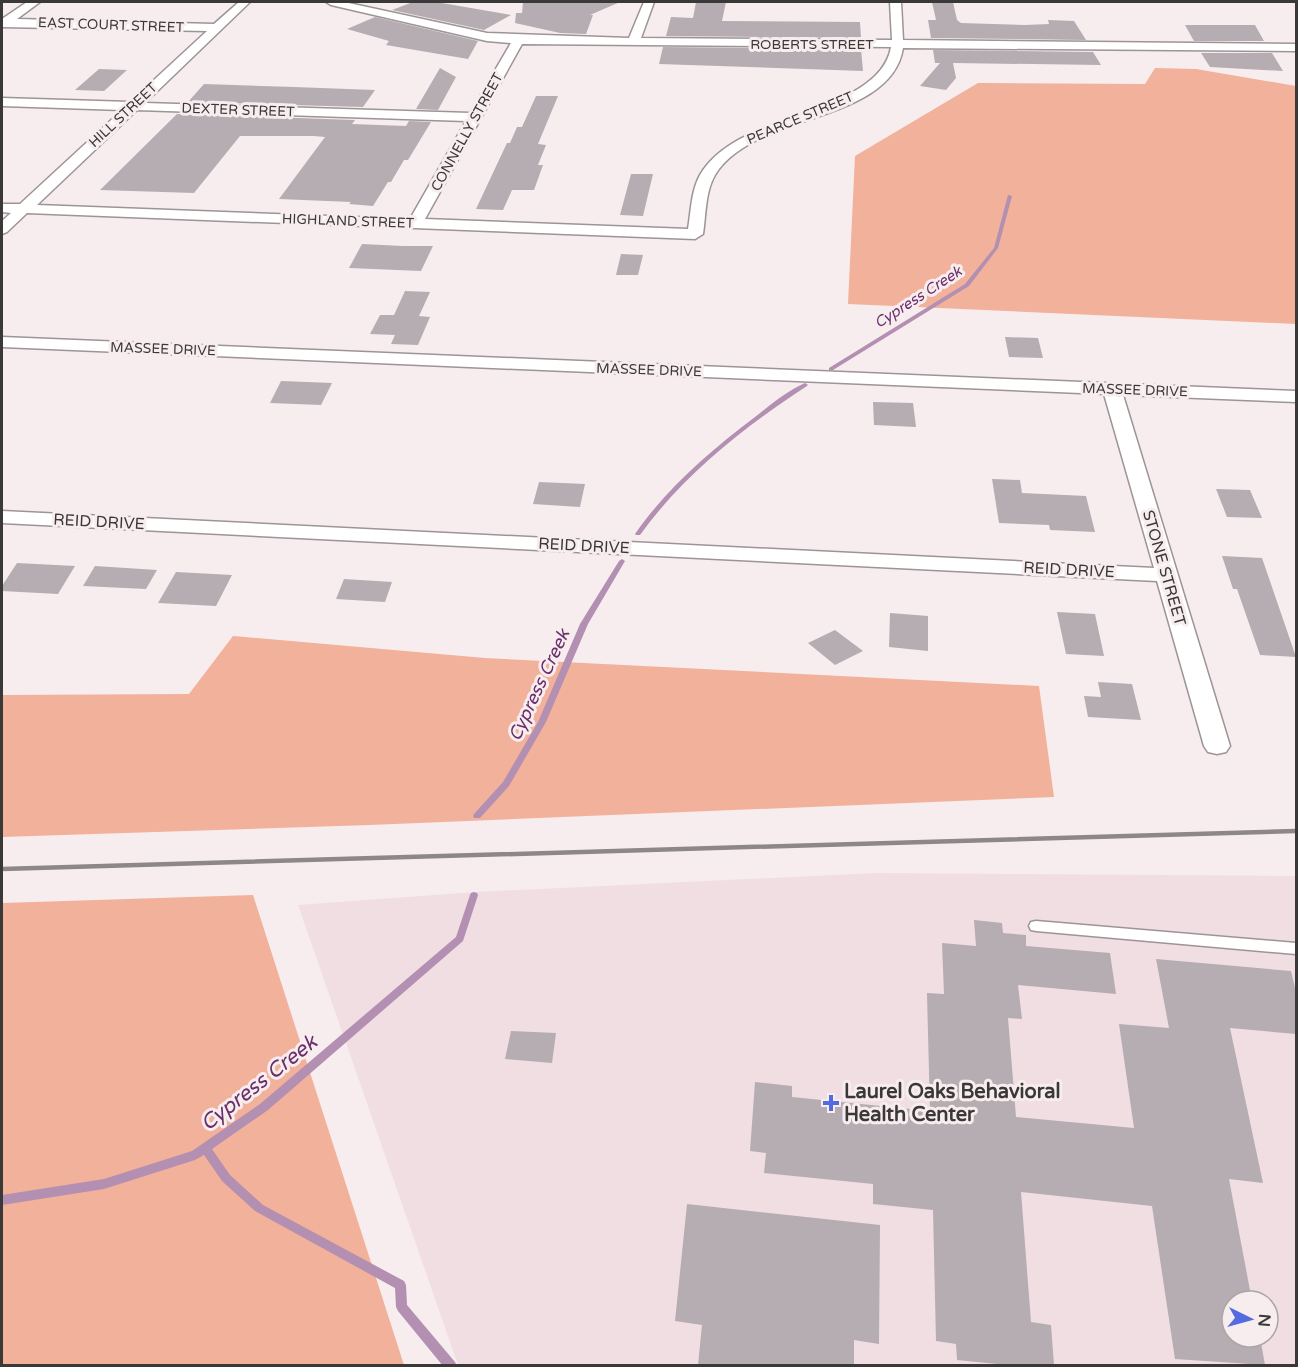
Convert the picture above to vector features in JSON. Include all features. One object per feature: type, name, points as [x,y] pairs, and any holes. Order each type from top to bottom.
[{"type":"street","points":[[3,23],[34,2]]},
{"type":"street","name":"HILL STREET","points":[[2,229],[244,2]]},
{"type":"street","name":"ROBERTS STREET","points":[[331,2],[487,37],[518,40],[1296,48]]},
{"type":"street","points":[[633,42],[649,2]]},
{"type":"street","name":"PEARCE STREET","points":[[695,234],[703,188],[707,175],[716,163],[742,143],[863,91],[887,71],[893,63],[898,44],[896,2]]},
{"type":"street","name":"EAST COURT STREET","points":[[3,23],[216,27]]},
{"type":"street","name":"CONNELLY STREET","points":[[415,224],[518,40]]},
{"type":"street","name":"DEXTER STREET","points":[[2,102],[475,117]]},
{"type":"street","name":"HIGHLAND STREET","points":[[2,208],[695,234]]},
{"type":"street","name":"MASSEE DRIVE","points":[[2,342],[1296,397]]},
{"type":"street","name":"STONE STREET","points":[[1112,389],[1217,746]]},
{"type":"street","name":"REID DRIVE","points":[[2,517],[1166,574]]},
{"type":"lane","points":[[1036,926],[1296,949]]},
{"type":"shaded area","points":[[1155,68],[1196,69],[1296,86],[1296,324],[848,304],[855,156],[978,83],[1145,84]]},
{"type":"shaded area","points":[[233,636],[485,658],[1039,686],[1054,797],[370,825],[2,837],[2,695],[189,694]]},
{"type":"shaded area","name":"Laurel Oaks Behavioral Health Center","points":[[876,873],[1296,876],[1296,1365],[458,1365],[298,905],[475,892]]},
{"type":"shaded area","points":[[253,895],[404,1365],[2,1365],[2,903]]},
{"type":"building","points":[[413,2],[436,2],[511,15],[484,30],[392,10]]},
{"type":"building","points":[[523,2],[620,2],[590,15],[593,15],[586,34],[560,33],[515,23],[516,13],[522,13]]},
{"type":"building","points":[[696,2],[726,2],[722,21],[860,22],[861,38],[666,36],[671,17],[693,18]]},
{"type":"building","points":[[932,2],[953,2],[957,20],[961,23],[1025,25],[1049,24],[1048,20],[1074,21],[1086,40],[931,38],[928,20],[936,20]]},
{"type":"building","points":[[375,17],[478,41],[468,59],[386,45],[389,41],[347,29]]},
{"type":"building","points":[[1185,25],[1255,25],[1264,41],[1194,41]]},
{"type":"building","points":[[663,47],[861,49],[863,71],[659,64]]},
{"type":"building","points":[[933,50],[1093,52],[1101,65],[953,63],[956,78],[946,90],[920,86],[940,63],[935,63]]},
{"type":"building","points":[[1201,53],[1272,53],[1283,71],[1210,67]]},
{"type":"building","points":[[440,68],[456,77],[438,110],[416,109]]},
{"type":"building","points":[[99,69],[127,70],[104,91],[75,90]]},
{"type":"building","points":[[204,84],[375,90],[363,107],[188,102]]},
{"type":"building","points":[[536,96],[558,96],[538,144],[546,145],[538,165],[543,165],[534,190],[512,190],[503,210],[476,209],[507,143],[510,143],[517,127],[522,127]]},
{"type":"building","points":[[177,114],[355,120],[352,124],[406,126],[409,121],[431,122],[408,160],[404,160],[373,206],[349,204],[351,202],[279,199],[325,137],[314,136],[240,136],[194,193],[100,190]]},
{"type":"building","points":[[631,174],[653,174],[643,216],[620,215]]},
{"type":"building","points":[[362,244],[433,246],[421,271],[349,268]]},
{"type":"building","points":[[621,254],[643,255],[638,275],[616,275]]},
{"type":"building","points":[[405,291],[430,292],[419,316],[430,317],[418,345],[391,344],[395,335],[370,334],[380,315],[394,315]]},
{"type":"building","points":[[1005,337],[1038,338],[1043,358],[1009,357]]},
{"type":"building","points":[[281,381],[332,383],[321,405],[270,403]]},
{"type":"building","points":[[873,402],[913,403],[916,427],[874,425]]},
{"type":"building","points":[[992,479],[1020,480],[1022,493],[1086,496],[1095,532],[1050,530],[1049,525],[999,523]]},
{"type":"building","points":[[539,482],[585,484],[580,507],[533,504]]},
{"type":"building","points":[[1216,489],[1250,490],[1262,518],[1227,517]]},
{"type":"building","points":[[1222,556],[1262,558],[1296,657],[1260,655],[1237,589],[1233,589]]},
{"type":"building","points":[[17,563],[75,566],[58,594],[2,591],[2,586]]},
{"type":"building","points":[[95,566],[157,570],[146,589],[83,586]]},
{"type":"building","points":[[176,572],[232,575],[216,606],[158,603]]},
{"type":"building","points":[[344,579],[392,582],[385,602],[336,599]]},
{"type":"building","points":[[1057,612],[1095,614],[1104,656],[1066,654]]},
{"type":"building","points":[[890,613],[928,616],[928,651],[889,647]]},
{"type":"building","points":[[835,630],[863,651],[835,665],[808,643]]},
{"type":"building","points":[[1098,682],[1132,684],[1141,720],[1088,717],[1084,696],[1101,697]]},
{"type":"building","points":[[974,920],[1002,923],[1003,933],[1026,935],[1026,946],[1110,953],[1116,994],[1018,985],[1022,1019],[1008,1018],[1016,1117],[1134,1128],[1119,1024],[1169,1028],[1156,959],[1291,971],[1296,992],[1296,1034],[1230,1028],[1263,1183],[1229,1179],[1250,1289],[1220,1289],[1220,1349],[1262,1349],[1265,1365],[1175,1359],[1152,1206],[1021,1192],[1031,1322],[1051,1325],[1054,1365],[1007,1365],[957,1360],[956,1344],[936,1341],[933,1210],[873,1204],[873,1184],[764,1173],[766,1153],[750,1151],[755,1082],[792,1086],[792,1097],[930,1111],[927,993],[944,994],[942,943],[976,946]]},
{"type":"building","points":[[511,1031],[556,1033],[552,1063],[505,1059]]},
{"type":"building","points":[[687,1204],[880,1225],[879,1344],[854,1340],[854,1365],[698,1365],[702,1325],[675,1321]]},
{"type":"waterway","name":"Cypress Creek","points":[[831,369],[967,285],[996,248],[1010,196]]},
{"type":"waterway","name":"Cypress Creek","points":[[638,534],[670,494],[714,452],[784,398],[805,385]]},
{"type":"waterway","name":"Cypress Creek","points":[[477,816],[506,784],[542,722],[584,624],[622,561]]},
{"type":"waterway","name":"Cypress Creek","points":[[205,1148],[264,1107],[460,939],[474,895]]},
{"type":"waterway","name":"Cypress Creek","points":[[2,1200],[104,1184],[195,1155],[205,1148]]},
{"type":"waterway","points":[[205,1148],[226,1178],[259,1208],[400,1285],[402,1307],[451,1366]]},
{"type":"railway","points":[[2,869],[1296,831]]},
{"type":"place","name":"Laurel Oaks Behavioral Health Center","points":[[831,1103]]}]
